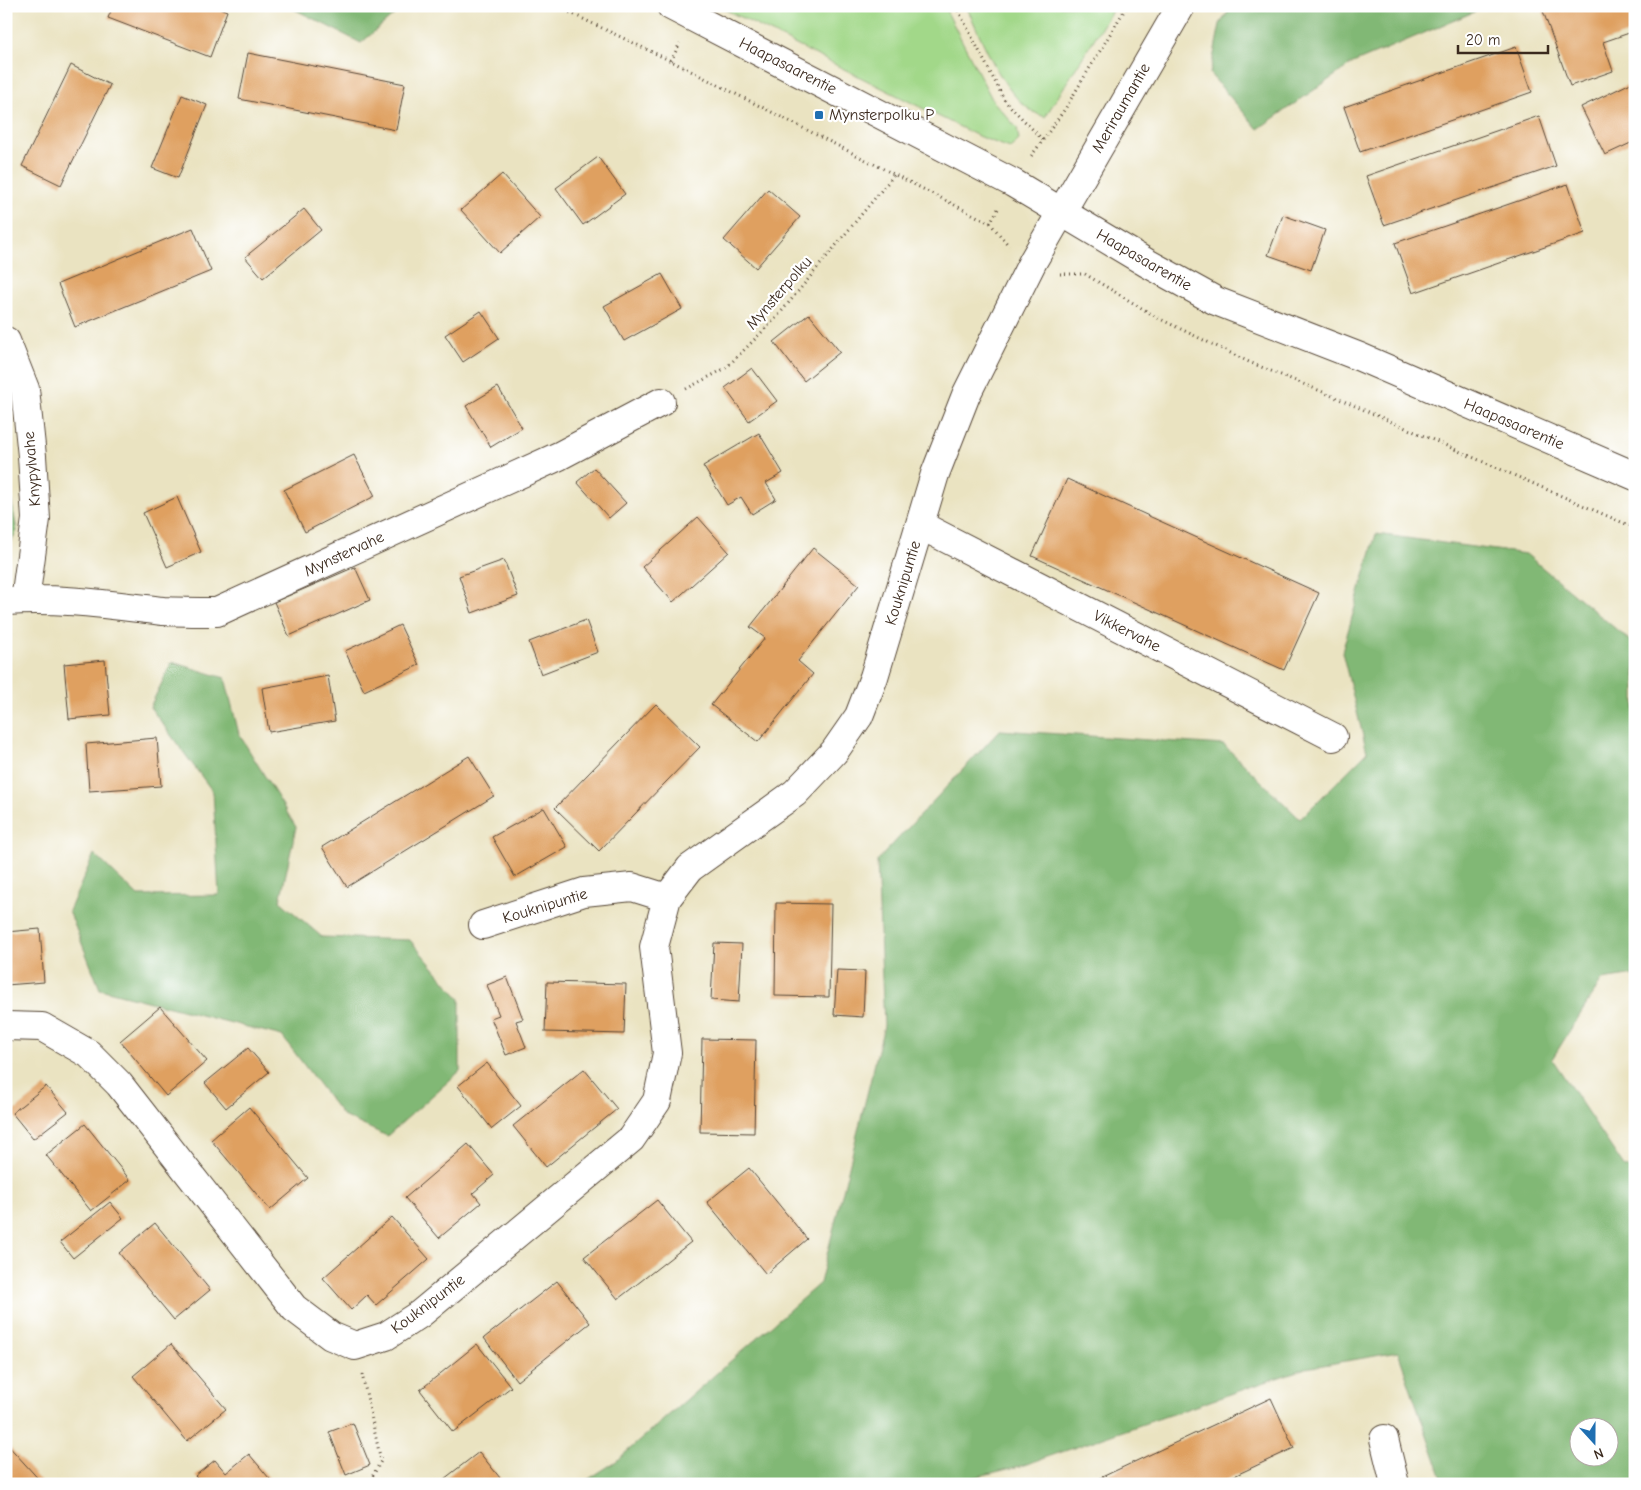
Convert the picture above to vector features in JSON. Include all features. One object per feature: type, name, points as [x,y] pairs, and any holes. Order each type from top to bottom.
[{"type":"street","name":"Haapasaarentie","points":[[671,6],[1013,183],[1216,301],[1360,357],[1635,476]]},
{"type":"street","name":"Meriraumantie","points":[[1062,210],[1181,6]]},
{"type":"street","name":"Kouknipuntie","points":[[355,1346],[386,1336],[420,1314],[632,1139],[657,1101],[667,1053],[654,947],[667,898],[690,868],[795,793],[834,752],[859,716],[874,676],[935,474],[966,394],[1033,261],[1062,210]]},
{"type":"street","name":"Knypylvahe","points":[[6,341],[24,390],[32,456],[36,519],[15,601]]},
{"type":"street","name":"Mynstervahe","points":[[15,601],[111,604],[165,611],[217,612],[559,456],[661,402]]},
{"type":"street","name":"Vikkervahe","points":[[920,525],[1333,737]]},
{"type":"street","name":"Kouknipuntie","points":[[482,925],[584,892],[632,887],[667,898]]},
{"type":"street","points":[[6,1026],[42,1027],[89,1054],[119,1084],[294,1308],[330,1336],[355,1346]]},
{"type":"street","points":[[1384,1439],[1395,1484]]},
{"type":"path","points":[[556,6],[671,61],[990,223],[1013,251],[1059,274],[1085,274],[1158,318],[1250,362],[1635,528]]},
{"type":"path","points":[[956,6],[995,85],[1005,101],[1042,140]]},
{"type":"path","points":[[990,223],[1013,183],[1065,109],[1127,6]]},
{"type":"path","name":"Mynsterpolku","points":[[661,402],[726,368],[776,317],[894,175]]},
{"type":"path","points":[[355,1346],[381,1461],[368,1484]]},
{"type":"green space","points":[[288,6],[403,6],[403,7],[361,43]]},
{"type":"green space","points":[[718,6],[944,6],[993,101],[1017,128],[1019,140],[1010,148],[980,137]]},
{"type":"green space","points":[[966,6],[1115,6],[1045,117],[1031,110],[1018,100],[1007,86],[988,54]]},
{"type":"green space","points":[[1232,6],[1488,6],[1353,63],[1258,129],[1210,74],[1220,24]]},
{"type":"green space","points":[[6,471],[17,531],[6,549]]},
{"type":"green space","points":[[1376,534],[1526,554],[1635,645],[1635,975],[1602,980],[1552,1059],[1625,1168],[1635,1166],[1635,1484],[1444,1484],[1398,1352],[1306,1368],[1024,1465],[947,1484],[581,1484],[615,1462],[820,1283],[884,1026],[877,861],[1000,730],[1224,745],[1300,819],[1367,752],[1342,652]]},
{"type":"green space","points":[[172,662],[225,678],[239,734],[296,827],[280,901],[322,937],[410,940],[460,999],[460,1071],[387,1136],[343,1116],[282,1036],[100,989],[69,911],[94,854],[138,896],[219,895],[213,792],[150,707]]},
{"type":"building","points":[[113,6],[215,6],[227,11],[210,57],[108,18]]},
{"type":"building","points":[[1555,6],[1635,6],[1635,31],[1603,42],[1613,71],[1570,86],[1543,11]]},
{"type":"building","points":[[1516,47],[1532,92],[1360,152],[1344,107]]},
{"type":"building","points":[[248,53],[405,84],[396,130],[239,99]]},
{"type":"building","points":[[71,65],[110,85],[61,185],[22,166]]},
{"type":"building","points":[[1635,81],[1635,141],[1605,155],[1581,107]]},
{"type":"building","points":[[182,95],[207,105],[178,178],[152,168]]},
{"type":"building","points":[[1539,116],[1556,166],[1384,225],[1366,176]]},
{"type":"building","points":[[598,157],[625,194],[583,225],[556,188]]},
{"type":"building","points":[[502,174],[540,217],[500,253],[461,210]]},
{"type":"building","points":[[1568,184],[1585,233],[1413,293],[1395,243]]},
{"type":"building","points":[[768,189],[800,217],[756,268],[724,240]]},
{"type":"building","points":[[304,209],[321,230],[263,278],[245,257]]},
{"type":"building","points":[[1283,215],[1325,230],[1311,270],[1268,255]]},
{"type":"building","points":[[193,228],[211,271],[75,327],[58,284]]},
{"type":"building","points":[[662,274],[682,309],[624,341],[604,306]]},
{"type":"building","points":[[481,311],[499,338],[463,362],[445,335]]},
{"type":"building","points":[[809,314],[840,352],[804,381],[774,342]]},
{"type":"building","points":[[752,368],[777,401],[749,421],[725,388]]},
{"type":"building","points":[[498,387],[522,428],[491,447],[466,406]]},
{"type":"building","points":[[759,433],[783,473],[766,483],[776,499],[752,514],[741,497],[727,505],[703,466]]},
{"type":"building","points":[[354,455],[375,496],[305,532],[284,490]]},
{"type":"building","points":[[594,468],[626,503],[609,518],[577,482]]},
{"type":"building","points":[[1067,479],[1319,593],[1284,670],[1032,556]]},
{"type":"building","points":[[177,497],[201,552],[167,567],[143,513]]},
{"type":"building","points":[[698,517],[729,552],[673,602],[642,567]]},
{"type":"building","points":[[813,548],[859,585],[798,661],[813,674],[758,742],[711,705],[765,638],[750,627]]},
{"type":"building","points":[[504,560],[518,596],[472,613],[459,576]]},
{"type":"building","points":[[355,567],[370,600],[289,636],[274,602]]},
{"type":"building","points":[[586,620],[598,652],[541,674],[529,642]]},
{"type":"building","points":[[400,625],[419,665],[364,691],[345,651]]},
{"type":"building","points":[[105,660],[110,715],[69,719],[64,664]]},
{"type":"building","points":[[328,676],[335,721],[269,732],[262,688]]},
{"type":"building","points":[[656,704],[700,747],[599,851],[555,808]]},
{"type":"building","points":[[157,738],[161,786],[89,791],[86,744]]},
{"type":"building","points":[[469,756],[494,796],[347,887],[322,847]]},
{"type":"building","points":[[544,808],[567,847],[515,877],[492,837]]},
{"type":"building","points":[[776,903],[831,904],[829,997],[775,996]]},
{"type":"building","points":[[40,929],[44,982],[6,985],[6,932]]},
{"type":"building","points":[[714,943],[742,944],[739,1002],[711,1000]]},
{"type":"building","points":[[837,970],[865,971],[863,1017],[834,1015]]},
{"type":"building","points":[[507,977],[523,1019],[516,1021],[526,1047],[506,1055],[491,1018],[499,1015],[487,985]]},
{"type":"building","points":[[547,982],[626,984],[624,1034],[545,1032]]},
{"type":"building","points":[[160,1007],[207,1061],[166,1096],[120,1041]]},
{"type":"building","points":[[702,1039],[756,1040],[754,1133],[700,1132]]},
{"type":"building","points":[[248,1048],[269,1072],[226,1108],[205,1083]]},
{"type":"building","points":[[487,1063],[521,1106],[492,1129],[458,1086]]},
{"type":"building","points":[[584,1069],[617,1109],[546,1167],[513,1126]]},
{"type":"building","points":[[46,1086],[68,1112],[33,1139],[12,1113]]},
{"type":"building","points":[[249,1107],[308,1178],[270,1210],[211,1140]]},
{"type":"building","points":[[85,1124],[130,1180],[91,1211],[46,1155]]},
{"type":"building","points":[[468,1144],[494,1175],[473,1193],[481,1203],[439,1238],[405,1198]]},
{"type":"building","points":[[749,1168],[807,1239],[766,1274],[707,1202]]},
{"type":"building","points":[[657,1200],[691,1242],[618,1299],[584,1257]]},
{"type":"building","points":[[110,1202],[123,1218],[73,1258],[60,1242]]},
{"type":"building","points":[[392,1217],[429,1259],[376,1305],[367,1295],[351,1310],[323,1278]]},
{"type":"building","points":[[155,1223],[210,1290],[174,1320],[119,1253]]},
{"type":"building","points":[[557,1281],[590,1323],[517,1381],[484,1338]]},
{"type":"building","points":[[171,1344],[226,1409],[187,1441],[133,1376]]},
{"type":"building","points":[[477,1344],[511,1387],[453,1432],[420,1390]]},
{"type":"building","points":[[1271,1398],[1294,1448],[1217,1484],[1087,1484]]},
{"type":"building","points":[[353,1423],[370,1465],[346,1475],[329,1432]]},
{"type":"building","points":[[6,1443],[43,1484],[6,1484]]},
{"type":"building","points":[[479,1452],[505,1484],[448,1484],[444,1479]]},
{"type":"building","points":[[249,1454],[274,1484],[202,1484],[195,1476],[215,1460],[226,1473]]},
{"type":"place","name":"Mynsterpolku P","points":[[819,115]]}]
